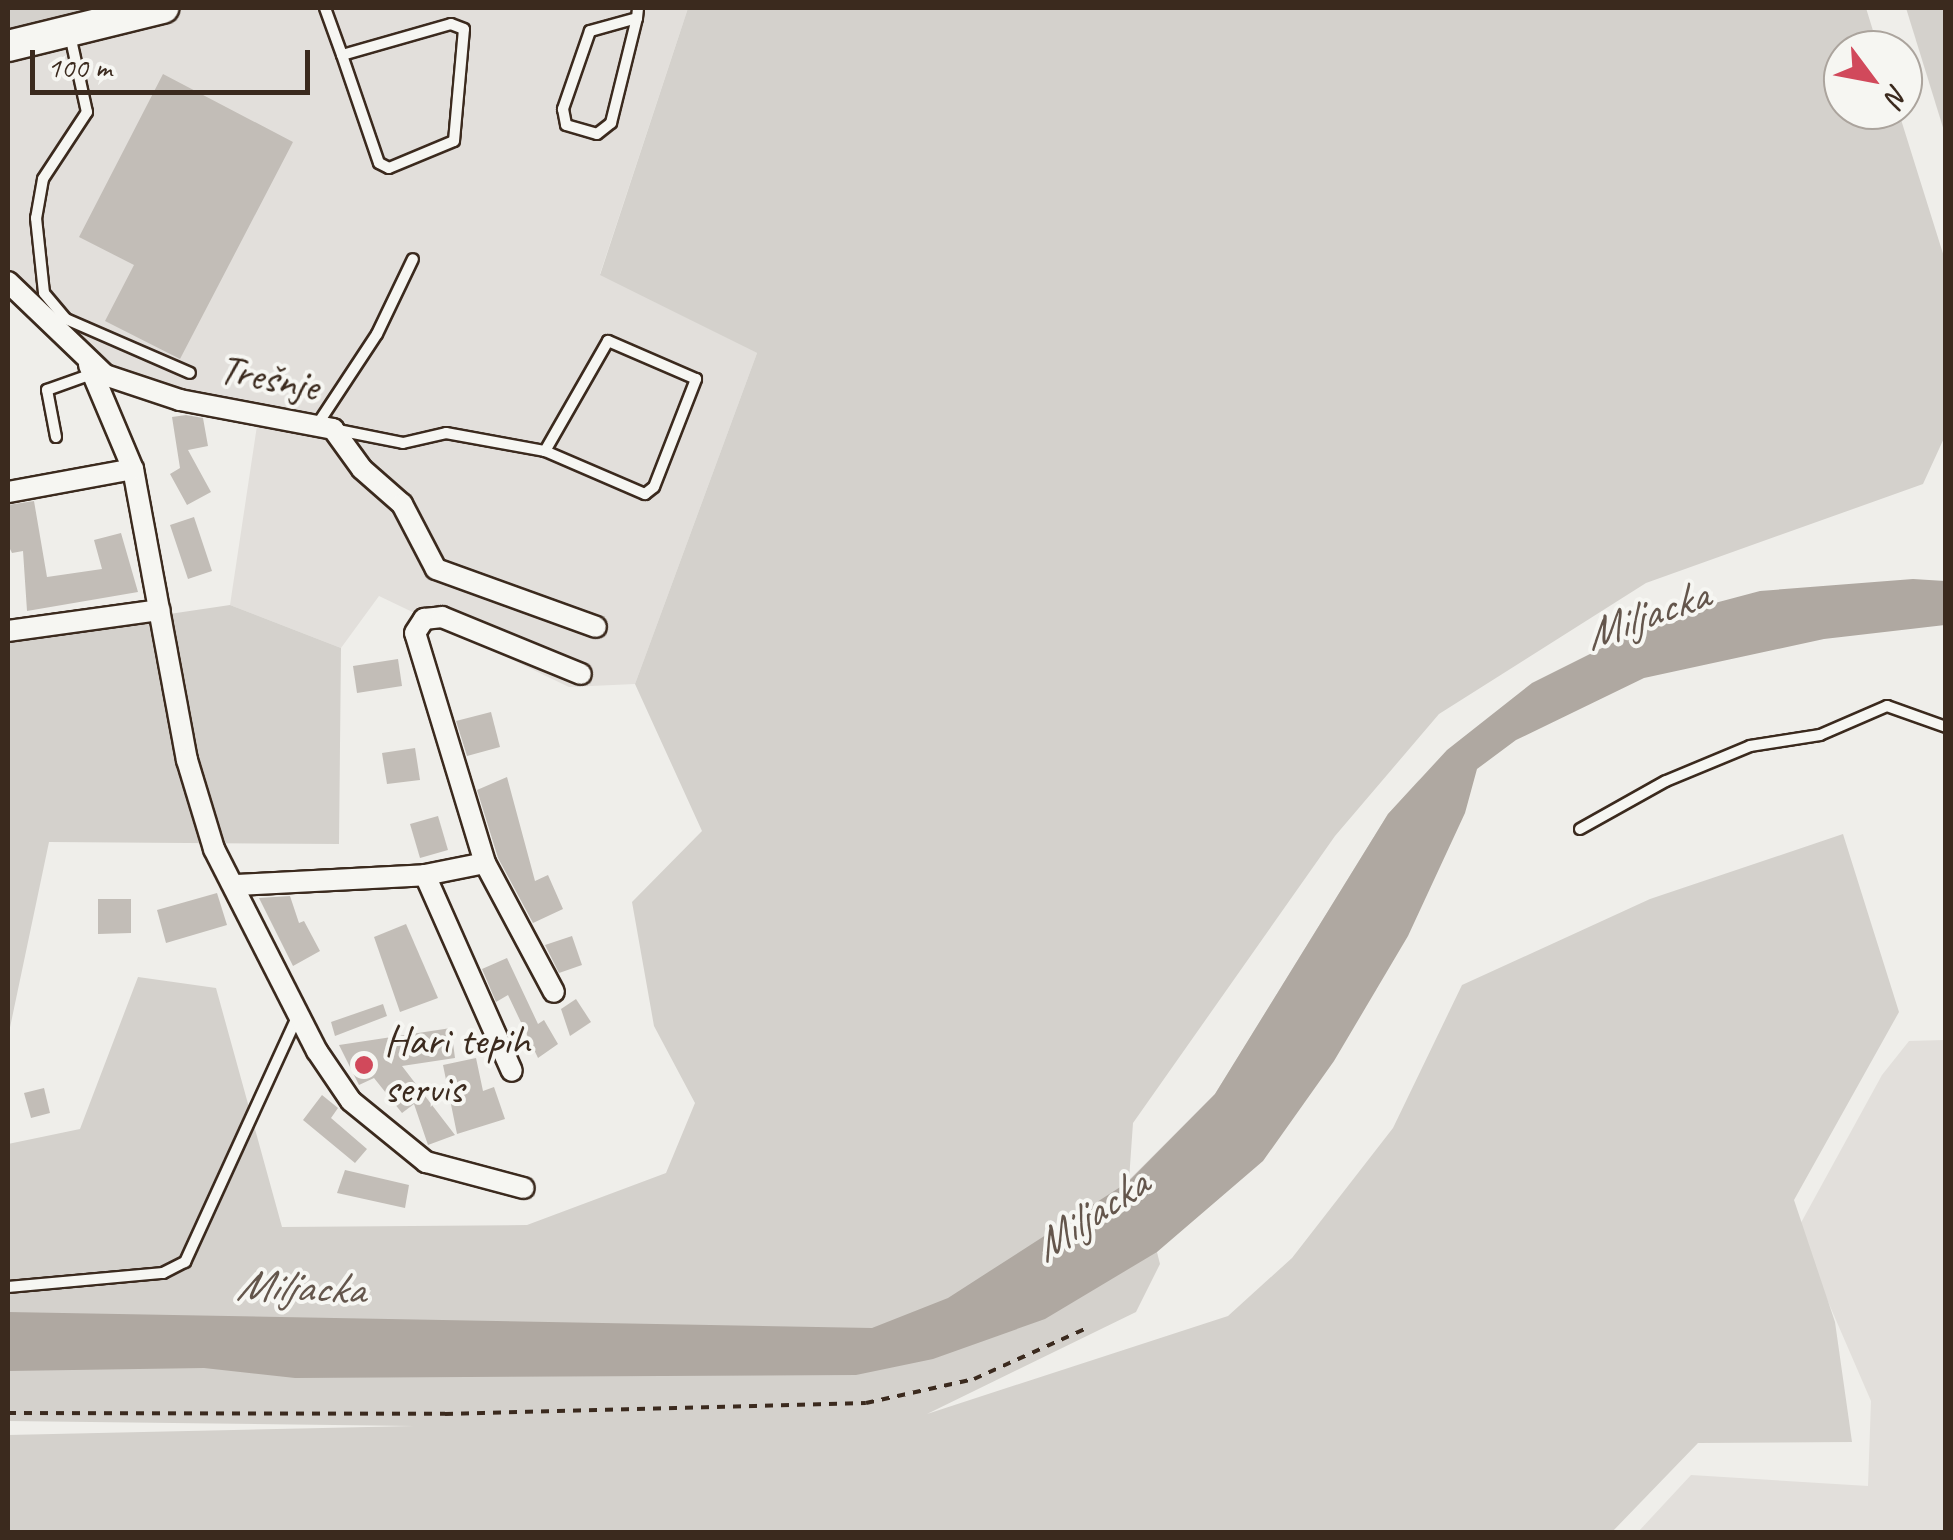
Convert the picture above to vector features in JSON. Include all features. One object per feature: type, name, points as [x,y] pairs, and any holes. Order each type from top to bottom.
[{"type":"main road","points":[[8,46],[70,34],[163,8]]},
{"type":"street","name":"Trešnje","points":[[8,282],[91,369],[133,470],[187,760],[214,850],[236,885],[298,1014],[351,1101],[408,1150],[444,1171],[524,1188]]},
{"type":"street","name":"Trešnje","points":[[91,369],[180,400],[326,425],[362,468],[402,504],[436,569],[596,627]]},
{"type":"street","points":[[8,492],[133,470]]},
{"type":"street","points":[[8,631],[160,610]]},
{"type":"street","points":[[554,992],[485,863],[418,625],[442,617],[581,674]]},
{"type":"street","points":[[236,885],[425,875],[485,863]]},
{"type":"street","points":[[425,875],[512,1071]]},
{"type":"lane","points":[[326,8],[342,55],[384,167],[454,141],[464,29],[451,24],[342,55]]},
{"type":"lane","points":[[637,12],[612,123],[597,134],[566,125],[563,110],[590,30],[637,12]]},
{"type":"lane","points":[[70,34],[87,112],[44,178],[36,218],[44,294],[66,320],[190,373]]},
{"type":"lane","points":[[413,259],[378,334],[326,425],[404,443],[446,434],[545,451],[645,494],[654,487],[696,378],[608,341],[545,451]]},
{"type":"lane","points":[[56,437],[48,390],[91,369]]},
{"type":"lane","points":[[1580,829],[1666,781],[1750,746],[1820,736],[1887,706],[1946,727]]},
{"type":"lane","points":[[8,1287],[163,1274],[185,1262],[298,1014]]},
{"type":"path","points":[[8,1413],[445,1414],[866,1403],[974,1380],[1088,1328]]},
{"type":"shaded area","points":[[8,8],[106,8],[39,28],[8,29]]},
{"type":"shaded area","points":[[106,8],[688,8],[600,274],[757,353],[635,684],[569,687],[379,596],[341,648],[230,605],[258,419],[92,377],[8,292],[8,29],[39,28]]},
{"type":"shaded area","points":[[688,8],[1866,8],[1873,30],[1823,30],[1823,130],[1904,130],[1945,260],[1945,436],[1923,484],[1646,583],[1439,714],[1335,836],[1133,1123],[1129,1180],[1215,1094],[1388,814],[1420,779],[1147,1213],[1160,1264],[1136,1312],[927,1414],[1228,1316],[1292,1258],[1393,1128],[1462,985],[1650,899],[1843,834],[1899,1012],[1794,1200],[1835,1322],[1852,1442],[1698,1443],[1612,1532],[8,1532],[8,1435],[414,1426],[8,1421],[8,1144],[80,1129],[138,977],[216,988],[282,1227],[527,1225],[666,1173],[695,1103],[654,1026],[632,902],[702,831],[635,684],[757,353],[600,275]]},
{"type":"shaded area","points":[[1906,8],[1945,8],[1945,134],[1923,63],[1923,30],[1913,30]]},
{"type":"shaded area","points":[[230,605],[341,648],[339,844],[49,842],[8,1037],[8,638]]},
{"type":"shaded area","points":[[1945,1040],[1945,1532],[1638,1532],[1691,1475],[1868,1486],[1871,1401],[1797,1230],[1882,1075],[1909,1041]]},
{"type":"water","name":"Miljacka","points":[[1913,579],[1945,581],[1945,625],[1824,639],[1644,678],[1516,740],[1477,769],[1465,813],[1408,936],[1334,1061],[1263,1161],[1157,1252],[1045,1319],[933,1359],[856,1375],[295,1378],[204,1368],[8,1371],[8,1312],[872,1328],[948,1298],[1128,1182],[1215,1094],[1388,814],[1447,750],[1532,683],[1666,616],[1760,591]]},
{"type":"building","points":[[163,74],[293,142],[180,359],[105,321],[134,265],[79,237]]},
{"type":"building","points":[[172,417],[203,418],[208,446],[188,450],[211,492],[187,505],[170,474],[180,468]]},
{"type":"building","points":[[34,501],[47,577],[102,569],[94,540],[121,533],[138,592],[27,611],[23,551],[12,553],[8,545],[8,505]]},
{"type":"building","points":[[194,517],[212,571],[188,579],[170,525]]},
{"type":"building","points":[[398,659],[402,686],[357,693],[353,666]]},
{"type":"building","points":[[491,712],[500,747],[467,756],[456,721]]},
{"type":"building","points":[[415,748],[420,780],[387,784],[382,753]]},
{"type":"building","points":[[507,777],[535,881],[548,875],[563,909],[533,923],[498,858],[477,790]]},
{"type":"building","points":[[438,816],[448,850],[420,858],[410,824]]},
{"type":"building","points":[[217,893],[227,925],[166,943],[157,910]]},
{"type":"building","points":[[290,896],[299,923],[304,921],[320,951],[293,966],[259,898]]},
{"type":"building","points":[[98,899],[131,899],[131,933],[98,934]]},
{"type":"building","points":[[406,924],[438,998],[400,1012],[374,937]]},
{"type":"building","points":[[572,936],[582,965],[559,973],[545,945]]},
{"type":"building","points":[[507,958],[538,1024],[544,1020],[558,1044],[538,1058],[508,995],[496,1002],[482,969]]},
{"type":"building","points":[[576,999],[591,1022],[570,1036],[561,1009]]},
{"type":"building","points":[[383,1004],[387,1016],[335,1036],[331,1022]]},
{"type":"building","points":[[451,1028],[455,1058],[402,1066],[455,1135],[428,1145],[414,1104],[402,1113],[374,1078],[359,1085],[339,1045]]},
{"type":"building","points":[[476,1058],[483,1091],[494,1087],[505,1119],[457,1134],[443,1065]]},
{"type":"building","points":[[44,1088],[50,1113],[31,1118],[24,1093]]},
{"type":"building","points":[[322,1095],[338,1108],[331,1118],[367,1149],[355,1163],[303,1120]]},
{"type":"building","points":[[345,1170],[409,1185],[405,1208],[337,1193]]},
{"type":"place","name":"Hari tepih servis","points":[[364,1065]]}]
